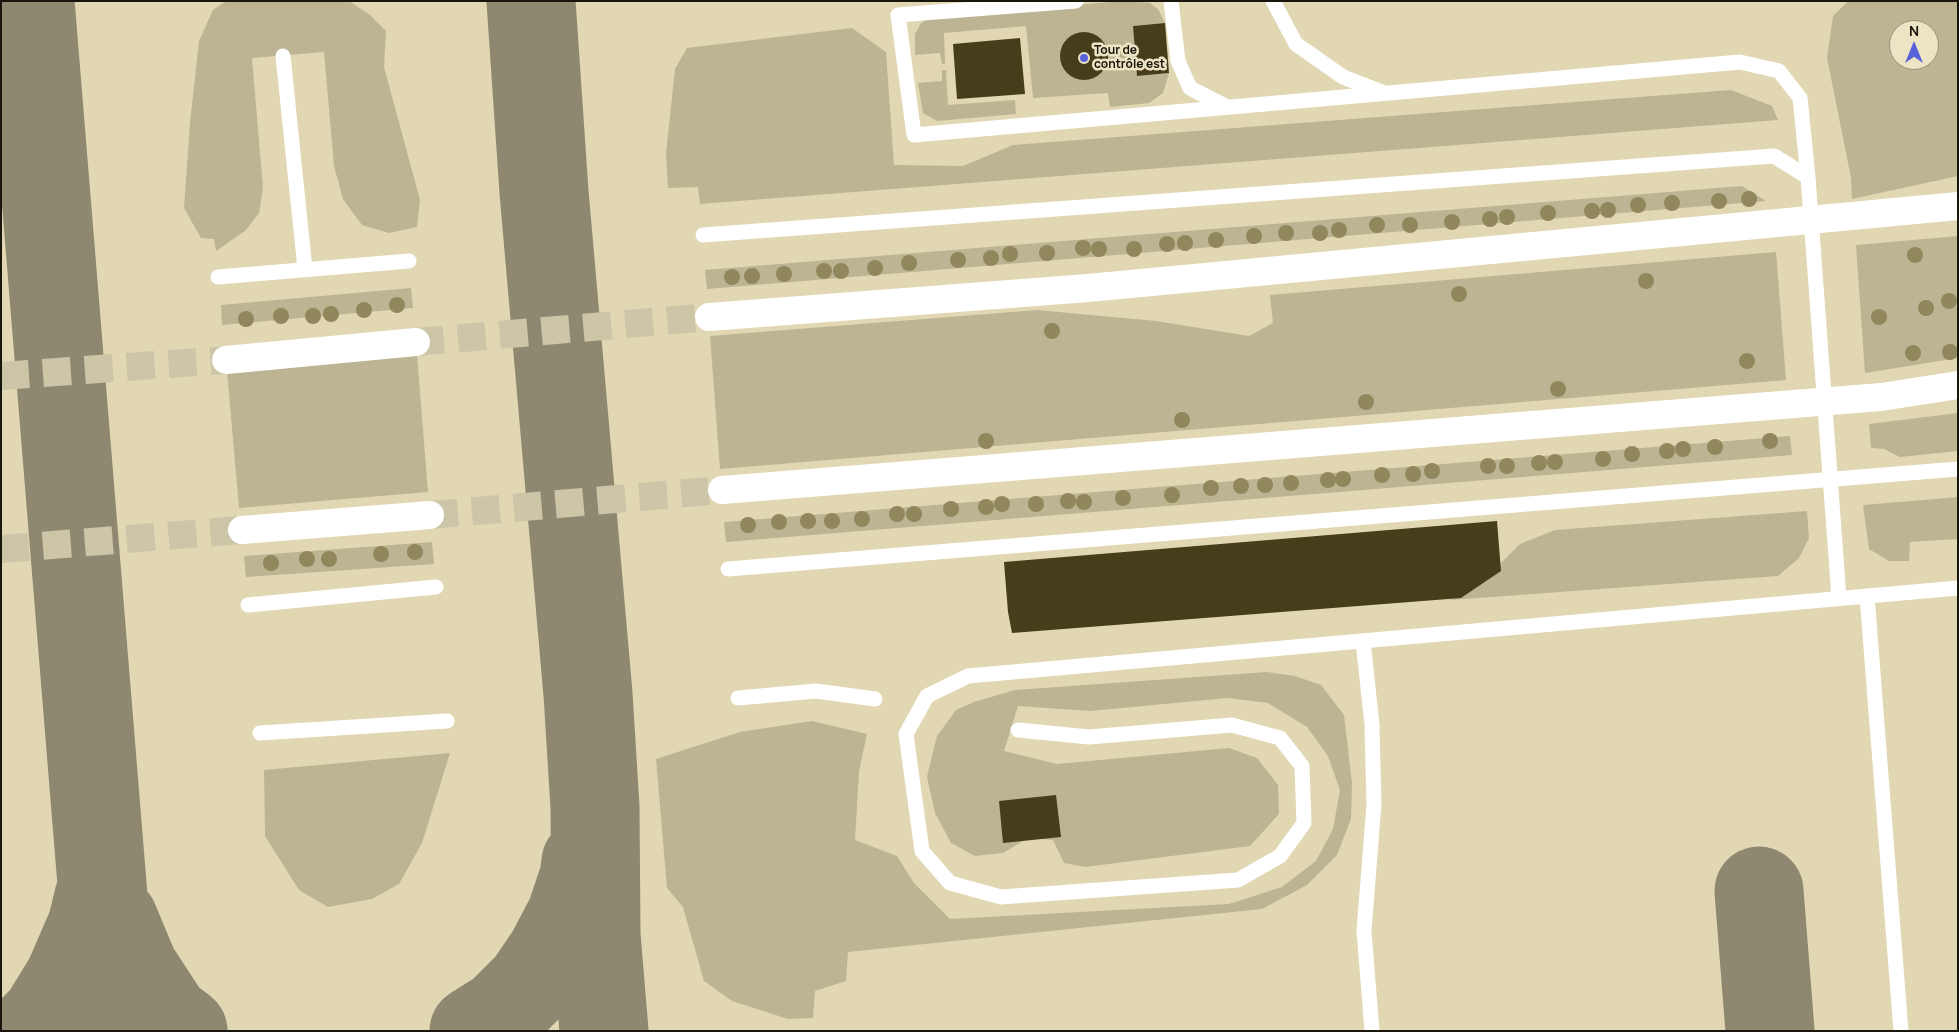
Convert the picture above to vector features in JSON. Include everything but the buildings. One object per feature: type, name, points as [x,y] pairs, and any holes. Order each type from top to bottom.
[{"type":"main road","points":[[709,317],[1088,288],[1958,206]]},
{"type":"main road","points":[[226,360],[416,342]]},
{"type":"main road","points":[[722,490],[1871,398],[1958,385]]},
{"type":"main road","points":[[242,530],[430,515]]},
{"type":"lane","points":[[1076,1],[898,15],[914,135],[1740,62],[1779,71],[1800,98],[1808,177],[1838,598]]},
{"type":"lane","points":[[1171,1],[1178,61],[1190,88],[1227,108]]},
{"type":"lane","points":[[1273,1],[1296,44],[1343,77],[1385,94]]},
{"type":"lane","points":[[283,56],[305,269]]},
{"type":"lane","points":[[703,235],[1774,156],[1808,177]]},
{"type":"lane","points":[[218,277],[409,261]]},
{"type":"lane","points":[[728,569],[1958,469]]},
{"type":"lane","points":[[248,605],[436,587]]},
{"type":"lane","points":[[1018,730],[1089,736],[1232,725],[1280,738],[1302,766],[1304,823],[1280,856],[1238,880],[1001,897],[950,883],[922,851],[906,734],[927,696],[968,676],[1958,588]]},
{"type":"lane","points":[[1867,596],[1901,1031]]},
{"type":"lane","points":[[1363,641],[1372,725],[1374,804],[1364,931],[1372,1031]]},
{"type":"lane","points":[[738,698],[816,691],[875,699]]},
{"type":"lane","points":[[260,733],[447,721]]},
{"type":"shaded area","points":[[1,1],[1958,1],[1958,1031],[1,1031]]},
{"type":"shaded area","points":[[226,1],[349,1],[370,15],[386,31],[384,67],[420,200],[417,227],[389,233],[362,225],[343,199],[334,166],[324,52],[252,58],[263,188],[259,213],[246,230],[216,251],[214,239],[201,238],[184,208],[190,123],[199,41],[213,10]]},
{"type":"shaded area","points":[[1123,1],[1150,3],[1158,9],[1165,23],[1133,26],[1138,76],[1169,73],[1163,93],[1149,103],[1110,107],[1108,93],[1033,98],[1026,26],[944,33],[945,64],[942,64],[940,53],[915,55],[915,34],[921,23],[932,17]]},
{"type":"shaded area","points":[[1848,1],[1958,1],[1958,176],[1852,199],[1851,178],[1827,58],[1833,16]]},
{"type":"shaded area","points":[[852,28],[886,52],[894,165],[963,166],[1013,145],[1731,90],[1772,106],[1778,120],[700,204],[698,187],[668,188],[666,153],[675,69],[687,48]]},
{"type":"shaded area","points":[[942,70],[946,70],[948,105],[1015,100],[1016,114],[937,121],[923,113],[918,83],[942,81]]},
{"type":"shaded area","points":[[1742,186],[1766,201],[707,289],[705,270]]},
{"type":"shaded area","points":[[1958,236],[1958,358],[1865,373],[1856,245]]},
{"type":"shaded area","points":[[1776,252],[1786,380],[720,469],[710,336],[1037,310],[1156,321],[1249,336],[1273,323],[1270,295]]},
{"type":"shaded area","points":[[411,288],[413,308],[222,325],[221,305]]},
{"type":"shaded area","points":[[417,355],[428,492],[239,508],[227,371]]},
{"type":"shaded area","points":[[1958,413],[1958,451],[1900,457],[1884,449],[1871,448],[1869,424]]},
{"type":"shaded area","points":[[1790,436],[1792,455],[726,542],[724,522]]},
{"type":"shaded area","points":[[1958,497],[1958,539],[1910,542],[1909,561],[1889,561],[1869,549],[1863,505]]},
{"type":"shaded area","points":[[1807,511],[1809,538],[1799,558],[1778,576],[1451,600],[1500,564],[1520,544],[1555,530]]},
{"type":"shaded area","points":[[432,542],[434,564],[246,577],[244,556]]},
{"type":"shaded area","points":[[1267,672],[1295,676],[1321,685],[1344,715],[1352,783],[1351,819],[1337,855],[1307,885],[1262,909],[848,952],[846,981],[815,991],[813,1018],[788,1019],[732,1001],[704,981],[683,907],[667,888],[656,759],[740,732],[812,721],[867,734],[859,771],[855,840],[897,856],[914,883],[950,919],[1229,904],[1282,887],[1316,861],[1333,829],[1340,790],[1328,756],[1307,727],[1268,703],[1228,698],[1090,711],[1018,706],[1004,751],[1057,764],[1229,748],[1257,758],[1278,785],[1279,814],[1250,846],[1085,867],[1064,863],[1053,840],[1028,838],[1003,853],[975,856],[951,843],[935,813],[927,777],[937,736],[956,710],[974,702],[1015,690]]},
{"type":"shaded area","points":[[450,753],[422,843],[399,884],[372,899],[328,907],[299,890],[265,836],[264,770]]},
{"type":"taxiway","points":[[30,1],[114,1031]]},
{"type":"taxiway","points":[[531,1],[544,192],[588,694],[595,807],[596,935],[604,1031]]},
{"type":"taxiway","points":[[474,1031],[501,1014],[530,985],[551,954],[571,916],[584,877],[586,862]]},
{"type":"taxiway","points":[[1759,891],[1770,1031]]},
{"type":"taxiway","points":[[32,1031],[45,1018],[69,979],[92,926],[99,897]]},
{"type":"taxiway","points":[[114,921],[134,969],[166,1018],[183,1031]]},
{"type":"tunnel","points":[[416,342],[709,317]]},
{"type":"tunnel","points":[[1,376],[226,360]]},
{"type":"tunnel","points":[[430,515],[722,490]]},
{"type":"tunnel","points":[[1,549],[242,530]]},
{"type":"place","name":"Tour de contrôle est","points":[[1084,58]]}]
